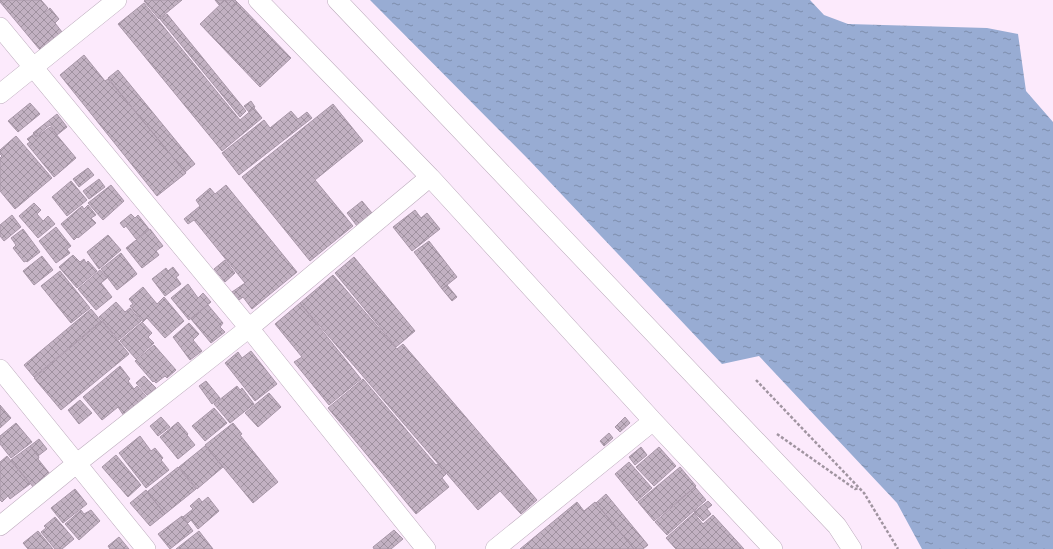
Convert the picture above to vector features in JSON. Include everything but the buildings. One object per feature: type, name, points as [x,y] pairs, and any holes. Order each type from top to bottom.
[{"type":"street","points":[[0,94],[117,0]]},
{"type":"street","points":[[258,0],[430,178],[653,421],[774,549]]},
{"type":"street","points":[[337,0],[837,526],[852,549]]},
{"type":"street","points":[[0,26],[249,328],[426,549]]},
{"type":"street","points":[[0,526],[76,464],[249,328],[430,178]]},
{"type":"street","points":[[0,369],[146,549]]},
{"type":"street","points":[[495,549],[653,421]]},
{"type":"path","points":[[756,380],[864,493],[898,549]]},
{"type":"path","points":[[753,438],[764,429],[771,430],[855,489],[859,488]]},
{"type":"water","points":[[370,0],[810,0],[824,15],[848,24],[987,28],[1018,34],[1026,91],[1053,122],[1053,549],[922,549],[897,503],[759,356],[722,364],[530,161]]}]
